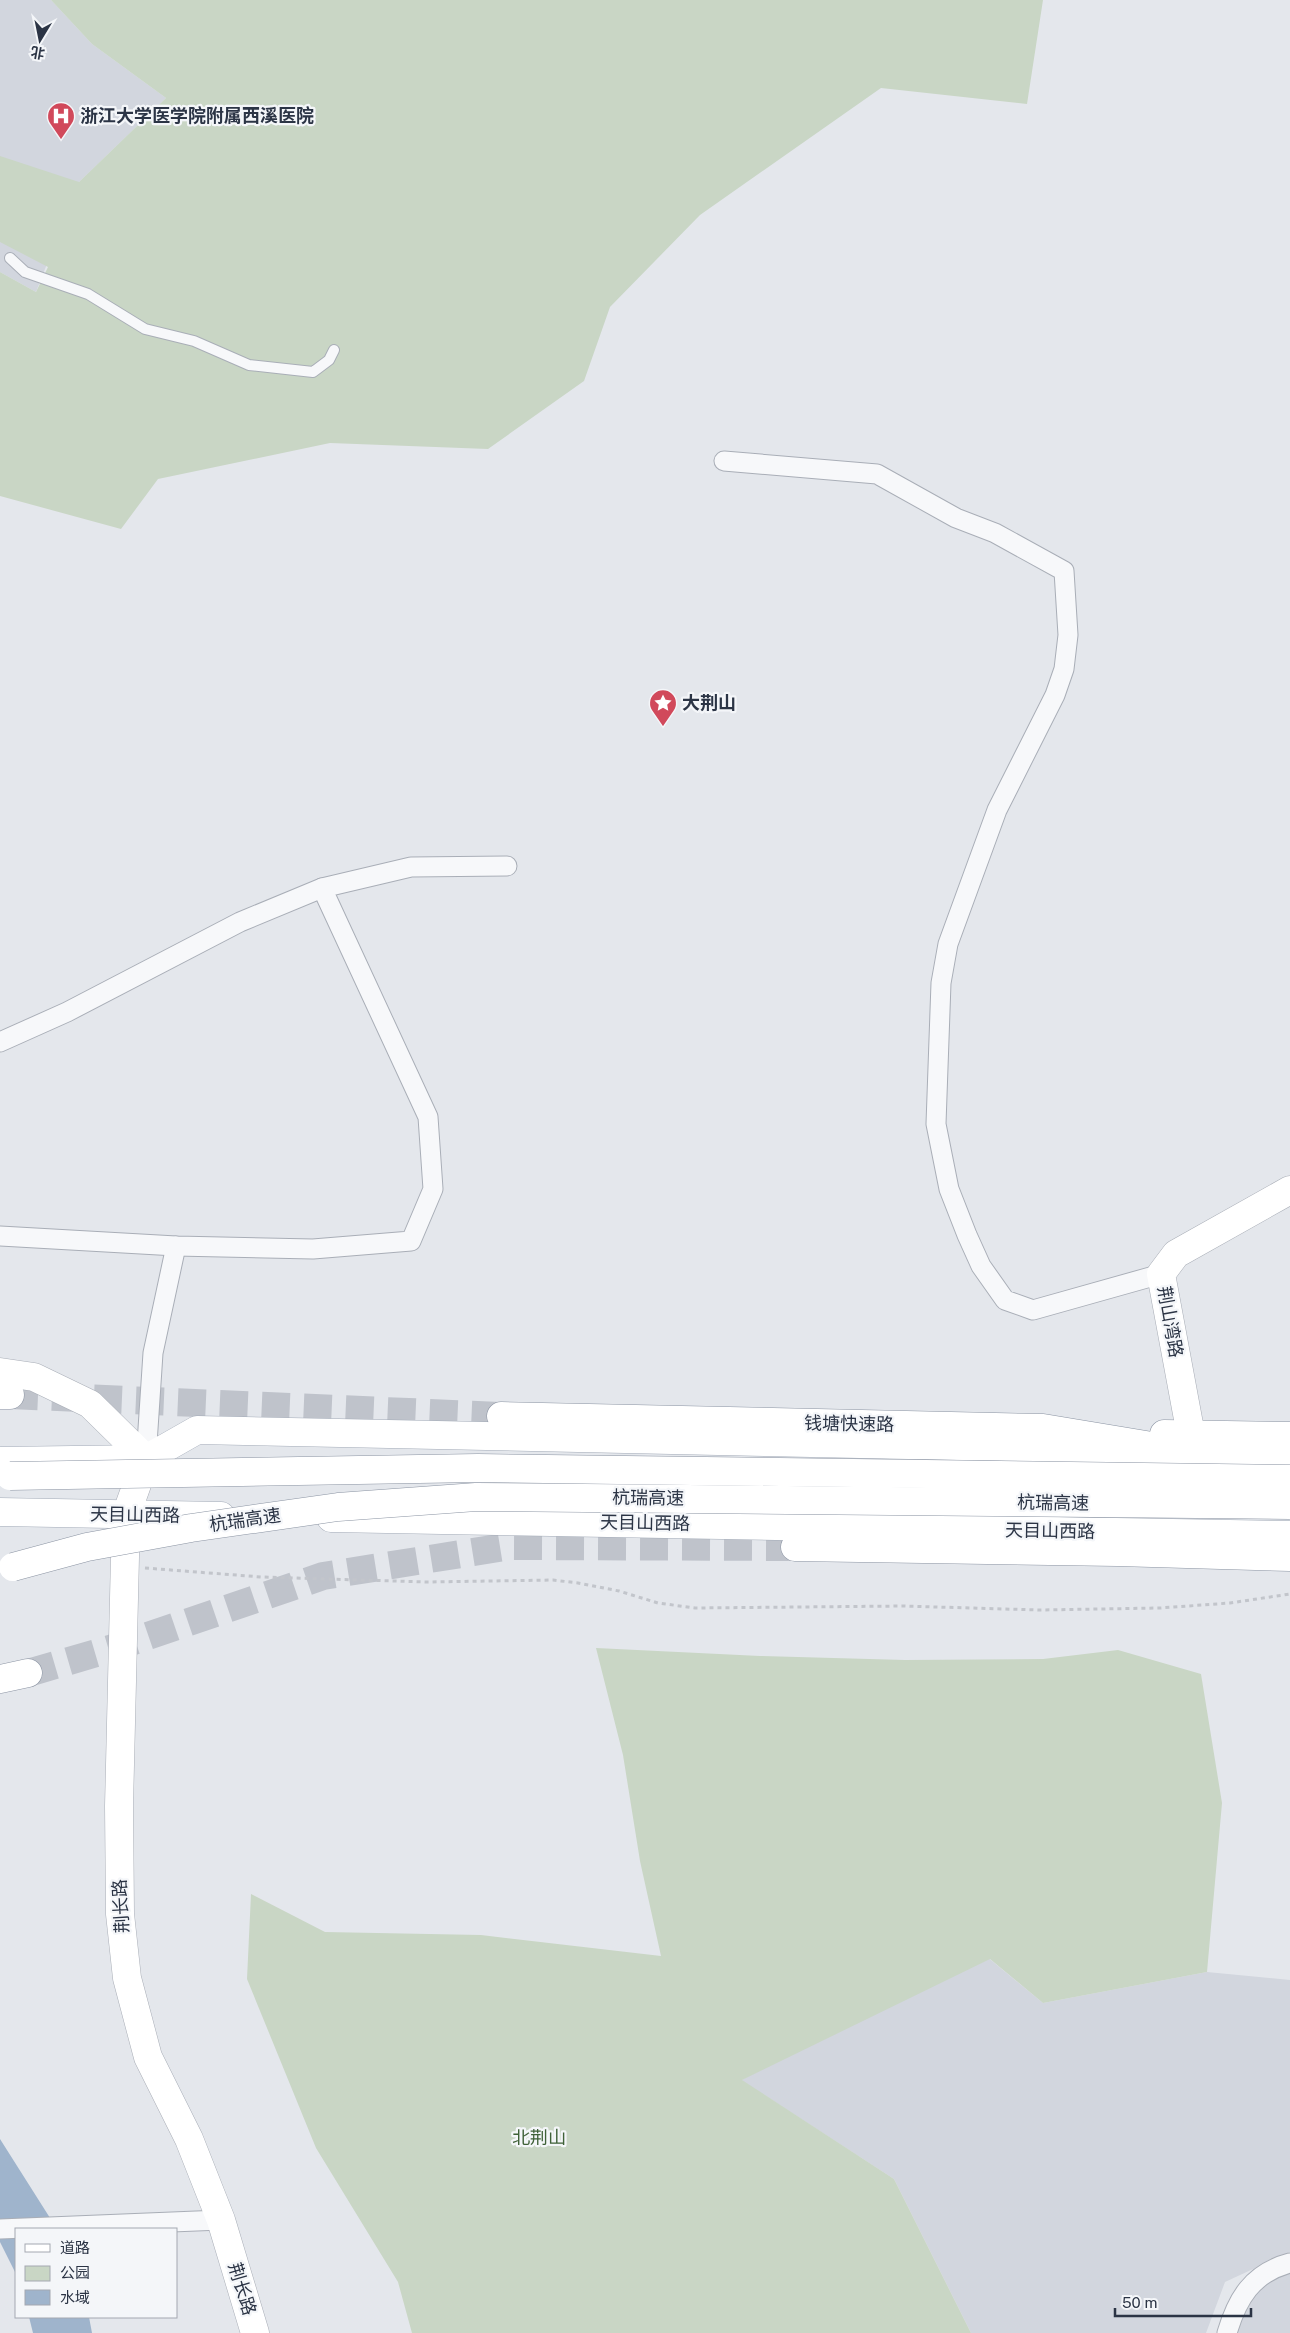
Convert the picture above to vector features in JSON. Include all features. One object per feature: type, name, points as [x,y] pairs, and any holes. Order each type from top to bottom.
[{"type":"main road","name":"荆山湾路","points":[[1192,1444],[1161,1274],[1176,1254],[1290,1190]]},
{"type":"main road","points":[[3,1387],[34,1377],[90,1404],[146,1459]]},
{"type":"main road","name":"钱塘快速路","points":[[501,1416],[1043,1428],[1192,1444]]},
{"type":"main road","points":[[2,1472],[146,1459],[197,1430],[1192,1444],[1290,1454]]},
{"type":"main road","points":[[1192,1444],[1290,1436]]},
{"type":"main road","name":"荆长路","points":[[146,1459],[126,1515],[119,1825],[120,1914],[126,1978],[148,2057],[189,2139],[221,2220],[255,2333]]},
{"type":"main road","name":"杭瑞高速","points":[[2,1472],[478,1468],[1290,1479]]},
{"type":"main road","name":"杭瑞高速","points":[[4,1570],[87,1546],[191,1528],[338,1507],[476,1496],[1290,1505]]},
{"type":"main road","name":"天目山西路","points":[[0,1512],[1290,1535]]},
{"type":"main road","points":[[795,1547],[1118,1552],[1290,1558]]},
{"type":"main road","points":[[0,1679],[28,1673]]},
{"type":"street","points":[[724,461],[877,474],[956,518],[995,533],[1064,571],[1068,635],[1064,669],[1055,695],[997,810],[948,944],[941,983],[936,1124],[949,1189],[967,1235],[981,1266],[1005,1300],[1033,1310],[1161,1274]]},
{"type":"street","points":[[0,1042],[68,1012],[240,922],[322,888],[411,867],[507,866]]},
{"type":"street","points":[[0,1236],[176,1246],[313,1249],[411,1241],[434,1189],[428,1117],[322,888]]},
{"type":"street","points":[[146,1459],[153,1353],[176,1246]]},
{"type":"street","points":[[18,2228],[221,2220]]},
{"type":"street","points":[[0,2229],[15,2228]]},
{"type":"street","points":[[1227,2333],[1235,2307],[1253,2282],[1290,2263]]},
{"type":"lane","points":[[10,258],[25,272],[88,294],[145,329],[194,340],[249,365],[313,372],[329,360],[334,350]]},
{"type":"path","points":[[125,1567],[261,1577],[390,1581],[553,1580],[602,1588],[658,1603],[695,1608],[826,1606],[1039,1610],[1151,1608],[1230,1603],[1290,1594]]},
{"type":"shaded area","name":"浙江大学医学院附属西溪医院","points":[[0,0],[51,0],[92,44],[166,98],[79,182],[36,292],[0,272]]},
{"type":"shaded area","points":[[986,1956],[1043,2003],[1207,1972],[1290,1980],[1290,2252],[1225,2282],[1206,2333],[971,2333],[894,2179],[741,2080]]},
{"type":"shaded area","points":[[1290,2265],[1290,2333],[1233,2333],[1253,2282]]},
{"type":"green space","points":[[51,0],[1043,0],[1027,104],[881,88],[700,215],[610,307],[584,381],[488,449],[330,443],[158,479],[121,529],[0,496],[0,272],[36,292],[48,267],[0,242],[0,156],[79,182],[166,98],[92,44]]},
{"type":"green space","name":"北荆山","points":[[596,1648],[760,1656],[905,1660],[1043,1659],[1118,1650],[1201,1674],[1222,1803],[1207,1972],[1043,2003],[990,1959],[742,2080],[894,2179],[971,2333],[412,2333],[398,2282],[316,2148],[247,1979],[251,1894],[325,1932],[481,1935],[661,1956],[640,1861],[623,1755]]},
{"type":"water","points":[[0,2139],[56,2228],[15,2228],[15,2272],[0,2242]]},
{"type":"water","points":[[29,2318],[89,2318],[92,2333],[33,2333]]},
{"type":"tunnel","points":[[10,1395],[501,1416]]},
{"type":"tunnel","points":[[28,1673],[110,1649],[323,1576],[511,1546],[795,1547]]},
{"type":"place","name":"浙江大学医学院附属西溪医院","points":[[61,140]]},
{"type":"place","name":"大荆山","points":[[663,727]]}]
